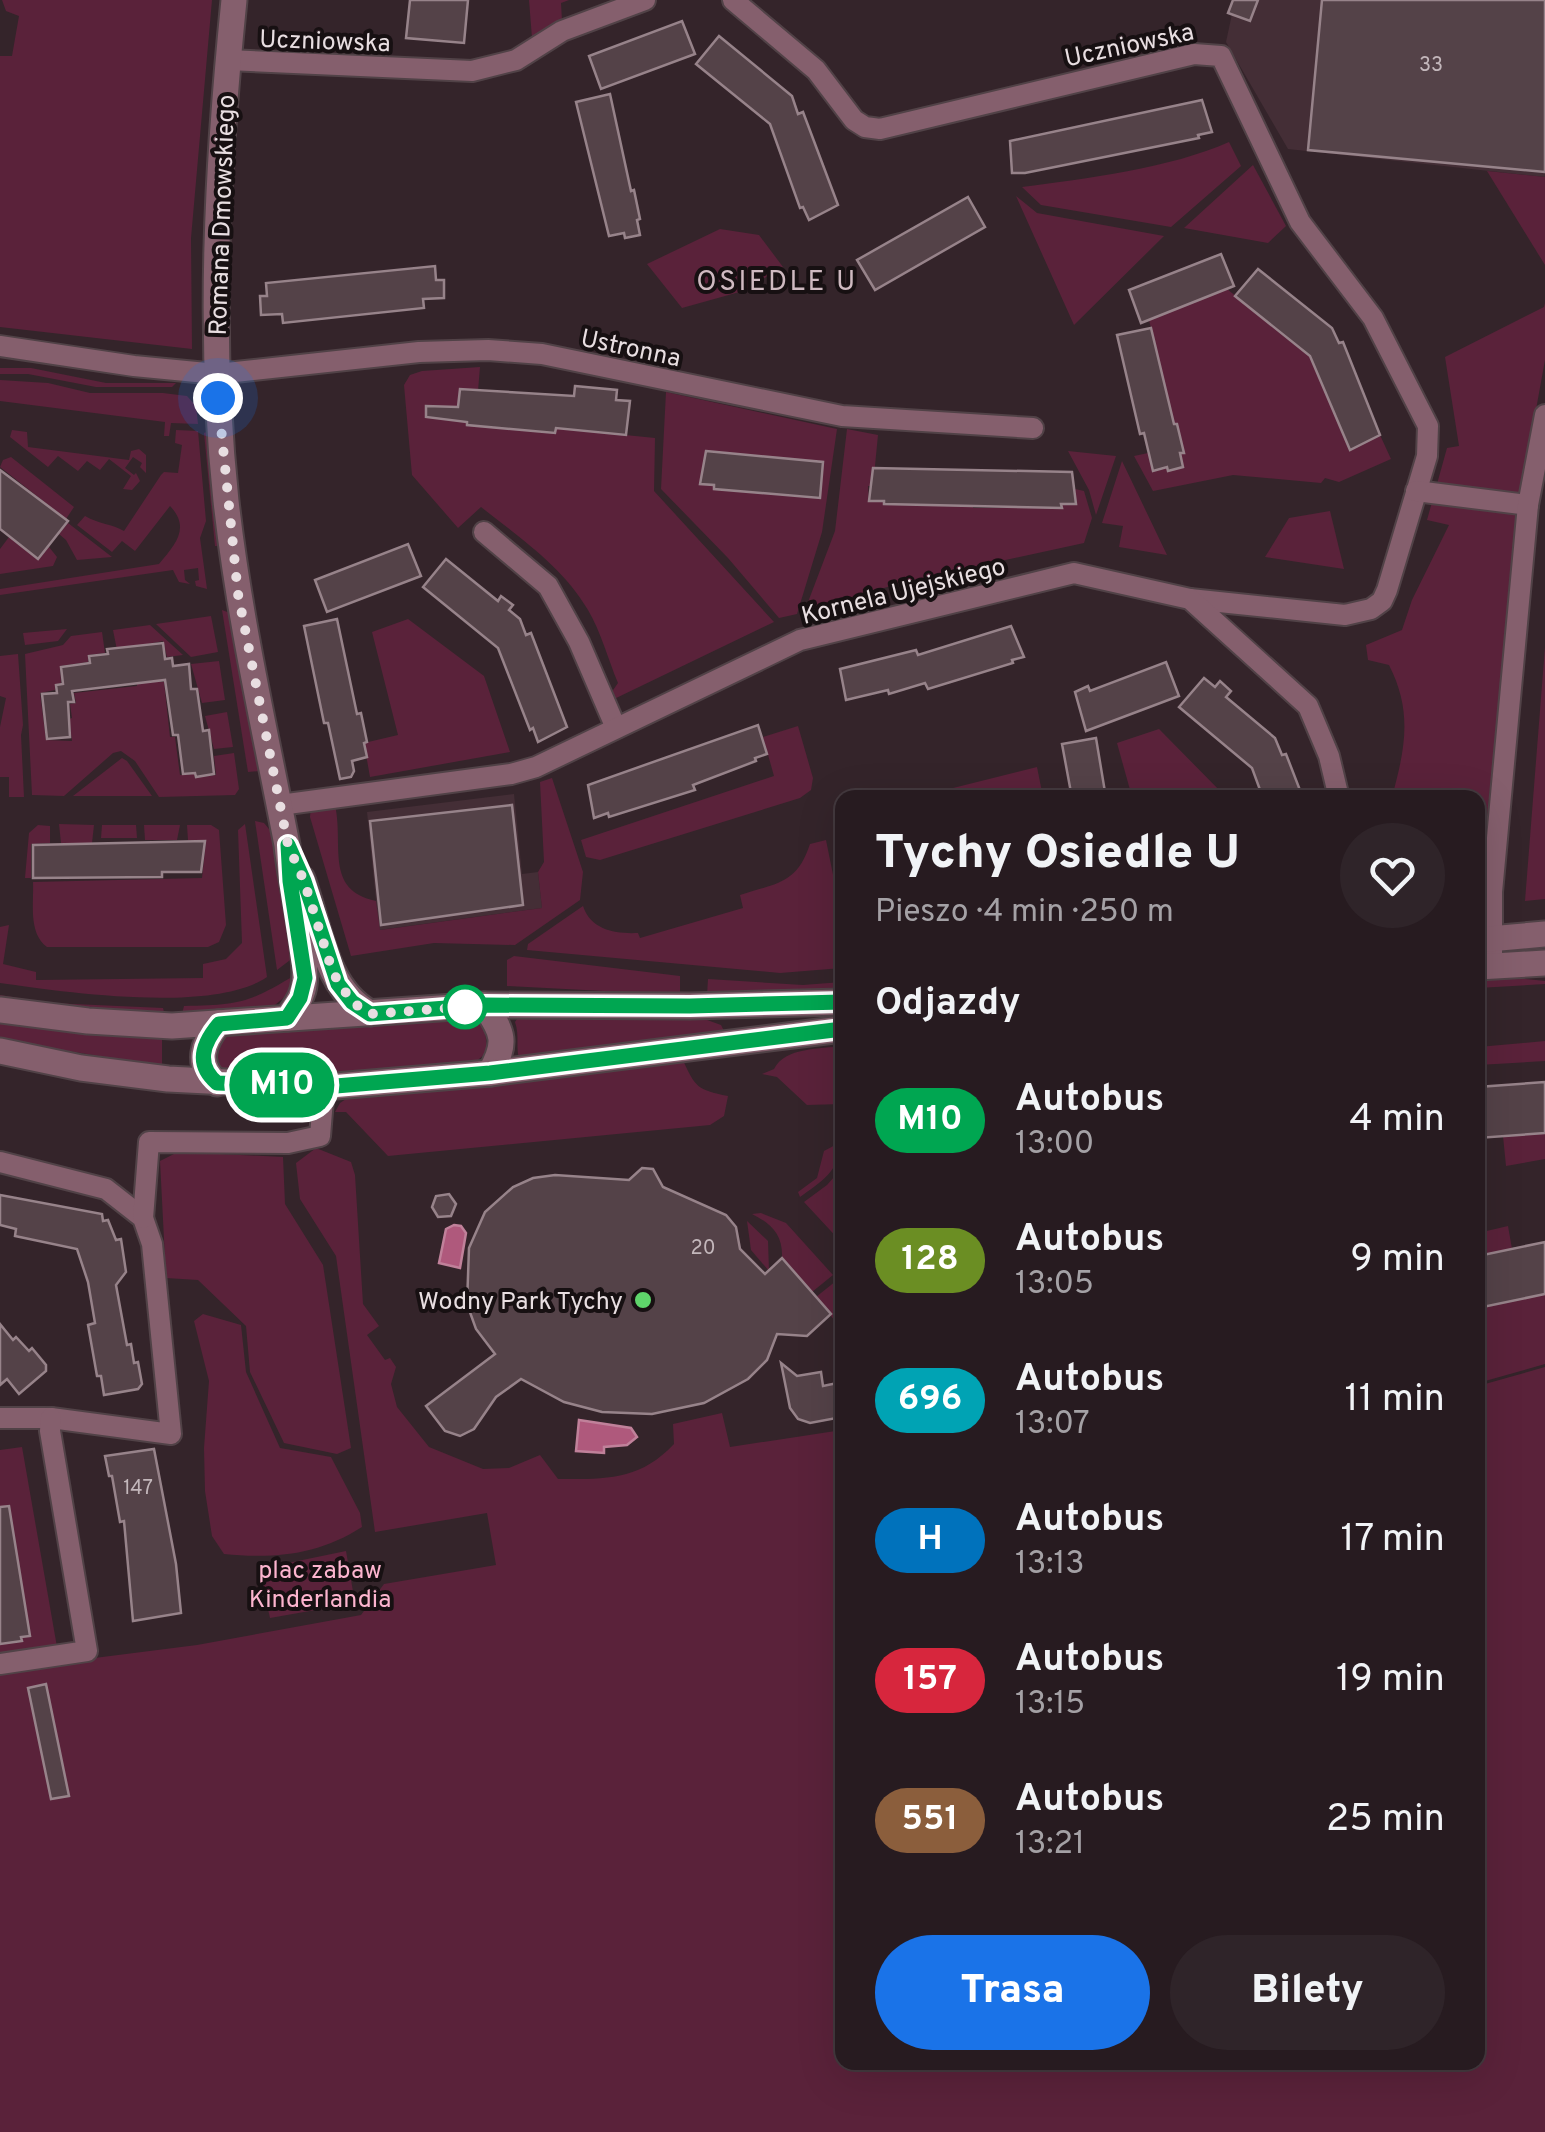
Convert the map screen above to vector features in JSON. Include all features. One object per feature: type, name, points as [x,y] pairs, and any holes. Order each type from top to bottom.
[{"type":"street","name":"Romana Dmowskiego","points":[[234,0],[216,219],[217,374],[238,594],[288,845],[305,978],[300,998],[287,1018]]},
{"type":"street","name":"Uczniowska","points":[[228,60],[472,71],[516,60],[562,31],[645,0]]},
{"type":"street","name":"Uczniowska","points":[[733,0],[816,70],[854,120],[865,127],[880,129],[1194,54],[1221,56],[1300,222],[1373,318],[1422,409],[1428,426],[1427,456],[1387,590],[1382,601],[1371,609],[1345,615],[1190,600]]},
{"type":"street","name":"Ustronna","points":[[0,346],[217,374],[419,352],[488,350],[542,354],[842,416],[1033,428]]},
{"type":"street","points":[[1485,934],[1528,506],[1545,415]]},
{"type":"street","points":[[1416,491],[1528,506]]},
{"type":"street","points":[[484,532],[548,586],[579,642],[616,728]]},
{"type":"street","name":"Kornela Ujejskiego","points":[[280,805],[536,768],[800,640],[1074,573],[1190,600],[1308,706],[1329,756],[1337,790]]},
{"type":"street","name":"Romana Dmowskiego","points":[[288,845],[338,984],[352,1002],[370,1014]]},
{"type":"street","points":[[1485,940],[1545,934]]},
{"type":"street","points":[[1485,967],[1545,962]]},
{"type":"street","points":[[0,1010],[172,1026],[484,1005],[835,1002]]},
{"type":"street","points":[[484,1005],[500,1027],[502,1052],[490,1073]]},
{"type":"street","points":[[217,1083],[208,1075],[202,1056],[207,1038],[219,1024]]},
{"type":"street","points":[[0,1052],[81,1068],[217,1083],[324,1087],[490,1073],[835,1030]]},
{"type":"street","points":[[0,1418],[51,1418],[171,1434],[152,1244],[143,1218],[149,1142],[308,1140],[320,1136],[324,1087]]},
{"type":"street","points":[[0,1162],[106,1190],[143,1218]]},
{"type":"street","points":[[0,1664],[87,1651],[51,1418]]},
{"type":"shaded area","points":[[1235,0],[1545,0],[1545,177],[1288,149],[1226,42]]},
{"type":"shaded area","points":[[514,794],[522,874],[538,872],[542,908],[379,930],[367,812]]},
{"type":"shaded area","points":[[461,1226],[466,1233],[460,1268],[439,1263],[446,1229]]},
{"type":"shaded area","points":[[579,1420],[631,1428],[637,1437],[627,1445],[604,1447],[604,1453],[576,1451]]},
{"type":"green space","points":[[2,0],[212,0],[191,238],[192,349],[0,327],[0,56],[12,56],[19,16],[6,11]]},
{"type":"green space","points":[[529,0],[569,0],[561,3],[562,21],[532,38]]},
{"type":"green space","points":[[1229,142],[1241,166],[1171,227],[1041,205],[1022,187],[1155,166]]},
{"type":"green space","points":[[1253,165],[1286,226],[1268,243],[1184,228]]},
{"type":"green space","points":[[1487,171],[1545,177],[1545,265]]},
{"type":"green space","points":[[1016,196],[1037,213],[1164,236],[1074,325]]},
{"type":"green space","points":[[720,229],[759,235],[783,267],[743,291],[682,308],[647,264]]},
{"type":"green space","points":[[1227,289],[1310,356],[1350,450],[1380,435],[1391,459],[1339,482],[1325,478],[1321,483],[1233,475],[1153,491],[1134,456],[1148,453],[1153,471],[1167,467],[1169,471],[1183,467],[1180,453],[1184,452],[1149,320]]},
{"type":"green space","points":[[1545,303],[1545,360],[1523,481],[1485,836],[1485,790],[1394,790],[1403,747],[1401,699],[1389,665],[1368,660],[1366,645],[1402,630],[1412,600],[1449,525],[1427,520],[1447,448],[1459,446],[1445,357],[1544,307]]},
{"type":"green space","points":[[480,367],[478,391],[455,407],[468,425],[554,433],[556,428],[655,438],[654,491],[774,622],[612,700],[609,696],[618,683],[601,636],[566,580],[481,507],[458,528],[412,475],[404,385],[410,375]]},
{"type":"green space","points":[[0,368],[31,368],[106,383],[176,383],[172,387],[96,387],[28,374],[0,374]]},
{"type":"green space","points":[[0,380],[48,383],[90,393],[187,396],[196,406],[198,424],[171,423],[169,436],[164,436],[165,422],[0,401]]},
{"type":"green space","points":[[666,392],[837,429],[822,532],[797,614],[779,618],[661,489]]},
{"type":"green space","points":[[847,429],[878,435],[873,486],[868,486],[869,501],[973,504],[973,508],[1061,508],[1061,504],[1075,504],[1075,489],[1084,491],[1092,518],[1084,543],[909,581],[805,610],[835,531]]},
{"type":"green space","points":[[12,430],[27,432],[28,447],[129,460],[131,451],[139,449],[146,455],[146,473],[140,467],[142,463],[133,457],[125,468],[136,473],[140,481],[132,490],[123,489],[131,476],[109,459],[100,470],[87,461],[78,471],[58,456],[48,467],[10,437]]},
{"type":"green space","points":[[176,430],[198,431],[206,521],[200,538],[207,589],[196,586],[198,568],[184,570],[185,580],[190,584],[179,582],[173,570],[0,595],[0,589],[159,564],[180,529],[170,506],[135,551],[122,541],[112,552],[77,525],[85,516],[124,531],[161,475],[178,473],[182,445],[175,443]]},
{"type":"green space","points":[[209,431],[221,546],[215,546],[204,433]]},
{"type":"green space","points":[[1068,451],[1116,456],[1096,515],[1089,490]]},
{"type":"green space","points":[[11,457],[74,507],[66,519],[0,467],[3,460]]},
{"type":"green space","points":[[1122,461],[1167,555],[1119,547],[1123,526],[1102,523]]},
{"type":"green space","points":[[1330,511],[1344,569],[1265,557],[1289,518]]},
{"type":"green space","points":[[68,523],[112,557],[77,560],[59,534]]},
{"type":"green space","points":[[9,537],[38,560],[49,547],[57,557],[53,566],[0,574],[0,549]]},
{"type":"green space","points":[[222,610],[230,613],[260,771],[248,772]]},
{"type":"green space","points":[[211,616],[218,652],[191,657],[156,624]]},
{"type":"green space","points":[[408,619],[484,676],[510,752],[370,777],[364,743],[398,735],[372,632]]},
{"type":"green space","points":[[150,625],[183,655],[167,657],[163,641],[117,650],[113,630]]},
{"type":"green space","points":[[67,629],[58,641],[25,645],[23,633]]},
{"type":"green space","points":[[102,632],[105,653],[88,655],[88,662],[60,666],[61,683],[55,685],[55,690],[40,693],[46,740],[72,741],[69,719],[70,704],[76,703],[74,693],[137,686],[137,676],[156,673],[158,682],[164,682],[170,737],[175,737],[180,775],[216,775],[214,756],[234,753],[239,789],[235,795],[159,797],[135,761],[121,751],[113,753],[64,796],[32,795],[25,654],[63,645],[71,636]]},
{"type":"green space","points":[[1545,647],[1545,899],[1525,901]]},
{"type":"green space","points":[[18,654],[24,797],[9,797],[9,777],[0,777],[0,727],[6,698],[0,696],[0,656]]},
{"type":"green space","points":[[219,661],[225,700],[202,703],[191,664]]},
{"type":"green space","points":[[227,712],[233,747],[214,749],[205,716]]},
{"type":"green space","points":[[798,726],[813,778],[811,790],[800,798],[600,860],[586,857],[581,840],[774,776],[763,737]]},
{"type":"green space","points":[[1159,729],[1219,790],[1130,790],[1117,743]]},
{"type":"green space","points":[[122,758],[152,796],[73,796]]},
{"type":"green space","points":[[1037,767],[1042,790],[945,790]]},
{"type":"green space","points":[[552,778],[583,872],[580,900],[515,945],[434,943],[351,956],[310,817],[311,807],[335,805],[343,876],[349,887],[376,901],[380,930],[542,908],[538,872],[544,862],[540,782]]},
{"type":"green space","points":[[255,821],[264,823],[274,835],[298,954],[277,970]]},
{"type":"green space","points":[[59,824],[94,825],[92,843],[61,843]]},
{"type":"green space","points":[[245,824],[267,977],[243,988],[176,998],[98,995],[0,983],[0,927],[9,925],[3,964],[36,972],[36,980],[203,978],[203,964],[226,959],[242,943],[238,830]]},
{"type":"green space","points":[[38,825],[50,826],[50,843],[31,844],[31,878],[25,878],[29,833]]},
{"type":"green space","points":[[102,825],[136,825],[137,838],[101,838]]},
{"type":"green space","points":[[144,825],[180,825],[177,840],[145,840]]},
{"type":"green space","points":[[187,825],[211,825],[219,830],[226,925],[219,942],[208,947],[47,947],[41,941],[33,917],[33,882],[202,878],[206,841],[188,840]]},
{"type":"green space","points":[[826,840],[835,884],[835,969],[780,973],[527,950],[528,944],[583,906],[598,925],[621,933],[638,933],[640,938],[743,908],[740,895],[792,875],[810,844]]},
{"type":"green space","points":[[514,956],[680,976],[680,995],[507,986],[507,960]]},
{"type":"green space","points":[[297,974],[292,991],[270,1009],[182,1014],[184,1006],[219,1005],[255,997]]},
{"type":"green space","points":[[1485,977],[1545,981],[1545,984],[1485,988]]},
{"type":"green space","points":[[708,979],[803,985],[835,983],[835,991],[707,996]]},
{"type":"green space","points":[[0,995],[51,1003],[163,1008],[164,1012],[98,1011],[0,1000]]},
{"type":"green space","points":[[519,1016],[696,1016],[721,1025],[724,1031],[520,1062],[515,1022]]},
{"type":"green space","points":[[472,1017],[485,1028],[487,1052],[470,1067],[326,1078],[222,1074],[213,1060],[222,1034]]},
{"type":"green space","points":[[0,1020],[162,1035],[162,1066],[0,1040]]},
{"type":"green space","points":[[1545,1041],[1545,1061],[1485,1065],[1485,1046]]},
{"type":"green space","points":[[835,1047],[835,1104],[807,1105],[777,1077],[762,1074],[786,1057]]},
{"type":"green space","points":[[682,1058],[698,1086],[728,1096],[724,1116],[710,1125],[388,1156],[346,1112],[335,1112],[349,1097]]},
{"type":"green space","points":[[1545,1133],[1545,1159],[1506,1166],[1503,1136]]},
{"type":"green space","points":[[835,1145],[835,1164],[800,1197],[798,1192],[817,1178],[824,1151]]},
{"type":"green space","points":[[316,1148],[351,1162],[363,1304],[379,1326],[367,1335],[385,1360],[390,1358],[396,1367],[391,1384],[397,1407],[429,1447],[483,1469],[509,1468],[540,1455],[558,1479],[591,1479],[621,1475],[648,1465],[674,1444],[673,1424],[722,1413],[730,1447],[835,1431],[835,2070],[1485,2070],[1485,1384],[1545,1367],[1545,2132],[0,2132],[0,1670],[197,1645],[361,1615],[384,1584],[496,1565],[487,1513],[375,1532],[336,1256],[300,1199],[296,1163]]},
{"type":"green space","points":[[178,1152],[283,1157],[285,1204],[323,1265],[351,1448],[337,1454],[284,1443],[250,1372],[246,1326],[198,1280],[166,1278],[160,1161]]},
{"type":"green space","points":[[835,1176],[835,1235],[804,1202]]},
{"type":"green space","points":[[761,1213],[786,1223],[833,1275],[812,1292],[782,1258],[775,1231],[752,1214]]},
{"type":"green space","points":[[747,1221],[768,1241],[769,1271],[751,1250]]},
{"type":"green space","points":[[1508,1226],[1512,1249],[1485,1255],[1485,1231]]},
{"type":"green space","points":[[835,1282],[835,1321],[816,1297]]},
{"type":"green space","points":[[1545,1294],[1545,1364],[1485,1381],[1485,1307]]},
{"type":"green space","points":[[203,1314],[241,1325],[246,1372],[280,1448],[331,1457],[360,1513],[362,1527],[329,1544],[296,1553],[224,1554],[212,1536],[205,1491],[209,1381],[194,1321]]},
{"type":"green space","points":[[22,1447],[57,1647],[0,1656],[0,1450]]},
{"type":"green space","name":"plac zabaw Kinderlandia","points":[[346,1551],[355,1603],[270,1618],[259,1569]]},
{"type":"building","points":[[410,0],[468,0],[464,43],[406,38]]},
{"type":"building","points":[[1233,0],[1258,0],[1250,21],[1228,13]]},
{"type":"building","points":[[1322,0],[1545,0],[1545,172],[1308,150]]},
{"type":"building","points":[[682,21],[695,54],[601,89],[589,56]]},
{"type":"building","points":[[719,36],[792,96],[798,114],[803,112],[838,205],[809,220],[800,208],[770,124],[696,64]]},
{"type":"building","points":[[610,94],[640,219],[640,235],[625,238],[624,233],[609,236],[576,102]]},
{"type":"building","points":[[1202,100],[1212,132],[1198,135],[1199,138],[1012,173],[1010,141]]},
{"type":"building","points":[[968,197],[985,227],[875,290],[857,260]]},
{"type":"building","points":[[1221,254],[1234,286],[1141,323],[1129,290]]},
{"type":"building","points":[[435,266],[436,280],[444,280],[444,298],[423,299],[424,308],[283,323],[282,314],[261,315],[260,296],[267,296],[266,283]]},
{"type":"building","points":[[1258,269],[1332,328],[1339,343],[1343,342],[1380,435],[1350,450],[1310,356],[1235,296]]},
{"type":"building","points":[[1151,328],[1184,453],[1180,453],[1183,467],[1168,471],[1167,467],[1153,471],[1144,433],[1140,434],[1117,335]]},
{"type":"building","points":[[575,386],[617,390],[616,400],[630,401],[626,435],[556,428],[555,433],[426,417],[426,406],[458,407],[460,389],[574,396]]},
{"type":"building","points":[[706,451],[823,462],[820,498],[714,489],[714,485],[700,484]]},
{"type":"building","points":[[873,468],[1072,472],[1076,504],[1061,504],[1062,508],[884,504],[869,501]]},
{"type":"building","points":[[0,470],[68,521],[38,559],[0,529]]},
{"type":"building","points":[[408,544],[421,576],[327,612],[315,580]]},
{"type":"building","points":[[446,559],[498,601],[501,596],[513,605],[509,610],[520,619],[526,635],[531,633],[567,727],[538,742],[498,648],[423,587]]},
{"type":"building","points":[[337,619],[357,714],[361,713],[367,742],[367,757],[352,761],[351,777],[340,779],[304,626]]},
{"type":"building","points":[[1011,626],[1024,657],[1012,660],[1013,663],[928,689],[925,683],[889,694],[888,690],[846,700],[840,669],[916,650],[918,655]]},
{"type":"building","points":[[163,643],[165,659],[172,658],[173,666],[189,664],[191,689],[197,689],[203,731],[209,730],[214,774],[183,774],[165,680],[72,691],[74,702],[68,702],[70,737],[47,739],[42,694],[57,693],[56,685],[63,684],[61,667],[90,663],[89,656],[108,654],[107,649]]},
{"type":"building","points":[[1166,662],[1179,696],[1086,731],[1075,692],[1088,686],[1090,691]]},
{"type":"building","points":[[1204,678],[1215,687],[1220,681],[1231,691],[1226,697],[1275,738],[1282,755],[1286,754],[1300,790],[1260,790],[1252,768],[1179,707]]},
{"type":"building","points":[[758,725],[767,754],[755,758],[756,761],[693,785],[695,790],[609,817],[608,813],[594,818],[588,785]]},
{"type":"building","points":[[1096,738],[1105,790],[1071,790],[1062,744]]},
{"type":"building","points":[[512,805],[523,905],[381,925],[370,821]]},
{"type":"building","points":[[205,841],[201,872],[162,872],[162,877],[33,878],[33,845]]},
{"type":"building","points":[[1545,1082],[1545,1133],[1485,1137],[1485,1086]]},
{"type":"building","name":"Wodny Park Tychy","points":[[642,1168],[653,1169],[663,1187],[726,1215],[736,1227],[740,1249],[765,1274],[782,1258],[831,1314],[807,1336],[777,1334],[767,1360],[748,1379],[704,1403],[652,1414],[602,1412],[564,1402],[521,1379],[496,1397],[474,1429],[460,1436],[445,1431],[426,1406],[495,1354],[476,1329],[467,1304],[469,1248],[485,1212],[513,1187],[533,1178],[555,1175],[629,1180]]},
{"type":"building","points":[[449,1194],[456,1204],[451,1216],[438,1217],[432,1207],[436,1196]]},
{"type":"building","points":[[0,1195],[102,1214],[103,1221],[108,1220],[116,1240],[121,1239],[126,1272],[116,1285],[127,1345],[131,1344],[134,1363],[138,1362],[142,1384],[138,1389],[104,1395],[88,1325],[95,1323],[88,1282],[77,1249],[15,1236],[16,1229],[0,1225]]},
{"type":"building","points":[[1545,1242],[1545,1294],[1485,1307],[1485,1255]]},
{"type":"building","points":[[0,1324],[13,1340],[16,1337],[29,1351],[32,1348],[46,1365],[46,1371],[19,1394],[7,1379],[0,1385]]},
{"type":"building","points":[[781,1363],[797,1376],[821,1372],[823,1386],[835,1383],[835,1418],[810,1423],[798,1419],[790,1408]]},
{"type":"building","points":[[154,1449],[176,1564],[181,1613],[133,1621],[124,1521],[120,1522],[105,1456]]},
{"type":"building","points":[[9,1506],[30,1636],[0,1644],[0,1507]]},
{"type":"building","points":[[46,1684],[69,1796],[51,1799],[28,1688]]},
{"type":"bus line","name":"M10","points":[[835,1002],[484,1005],[370,1014],[352,1002],[338,984],[288,845],[304,964],[300,998],[287,1018],[219,1024],[207,1038],[202,1056],[208,1075],[217,1083],[324,1087],[490,1073],[835,1030]]},
{"type":"place","name":"Wodny Park Tychy","points":[[643,1300]]},
{"type":"district","name":"OSIEDLE U","points":[[777,280]]},
{"type":"route","points":[[218,398],[238,594],[288,845],[304,881],[333,973],[352,1002],[370,1014],[465,1007]]}]
